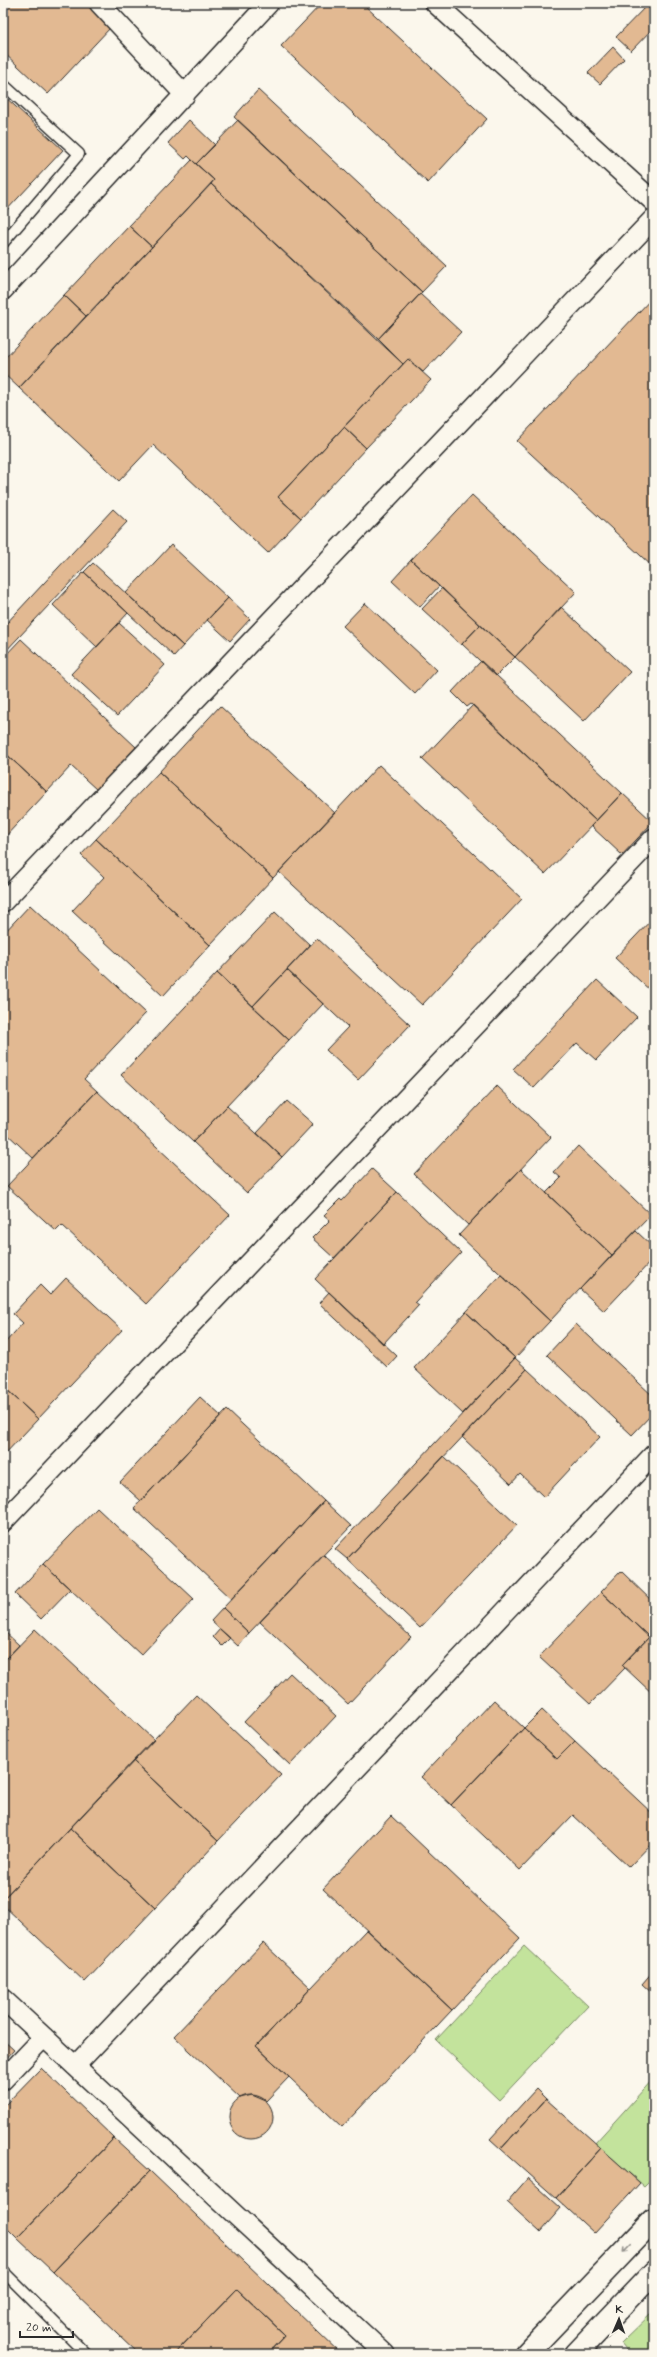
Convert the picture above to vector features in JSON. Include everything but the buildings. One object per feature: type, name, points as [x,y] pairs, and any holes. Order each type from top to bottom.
[{"type":"street","points":[[100,3],[185,94]]},
{"type":"street","points":[[3,290],[269,3]]},
{"type":"street","points":[[435,3],[654,202]]},
{"type":"street","points":[[3,902],[654,218]]},
{"type":"street","points":[[3,1522],[654,838]]},
{"type":"street","points":[[75,2066],[654,1454]]},
{"type":"street","points":[[4,2001],[385,2354]]},
{"type":"street","points":[[3,2080],[44,2037]]},
{"type":"street","points":[[526,2354],[654,2220]]},
{"type":"street","points":[[576,2354],[654,2272]]},
{"type":"lane","points":[[3,84],[79,154],[3,243]]},
{"type":"lane","points":[[3,2271],[86,2354]]},
{"type":"green space","points":[[524,1946],[588,2006],[499,2100],[436,2040]]},
{"type":"green space","points":[[654,2078],[654,2176],[644,2186],[595,2143]]},
{"type":"green space","points":[[654,2311],[654,2354],[630,2354],[621,2343]]}]
